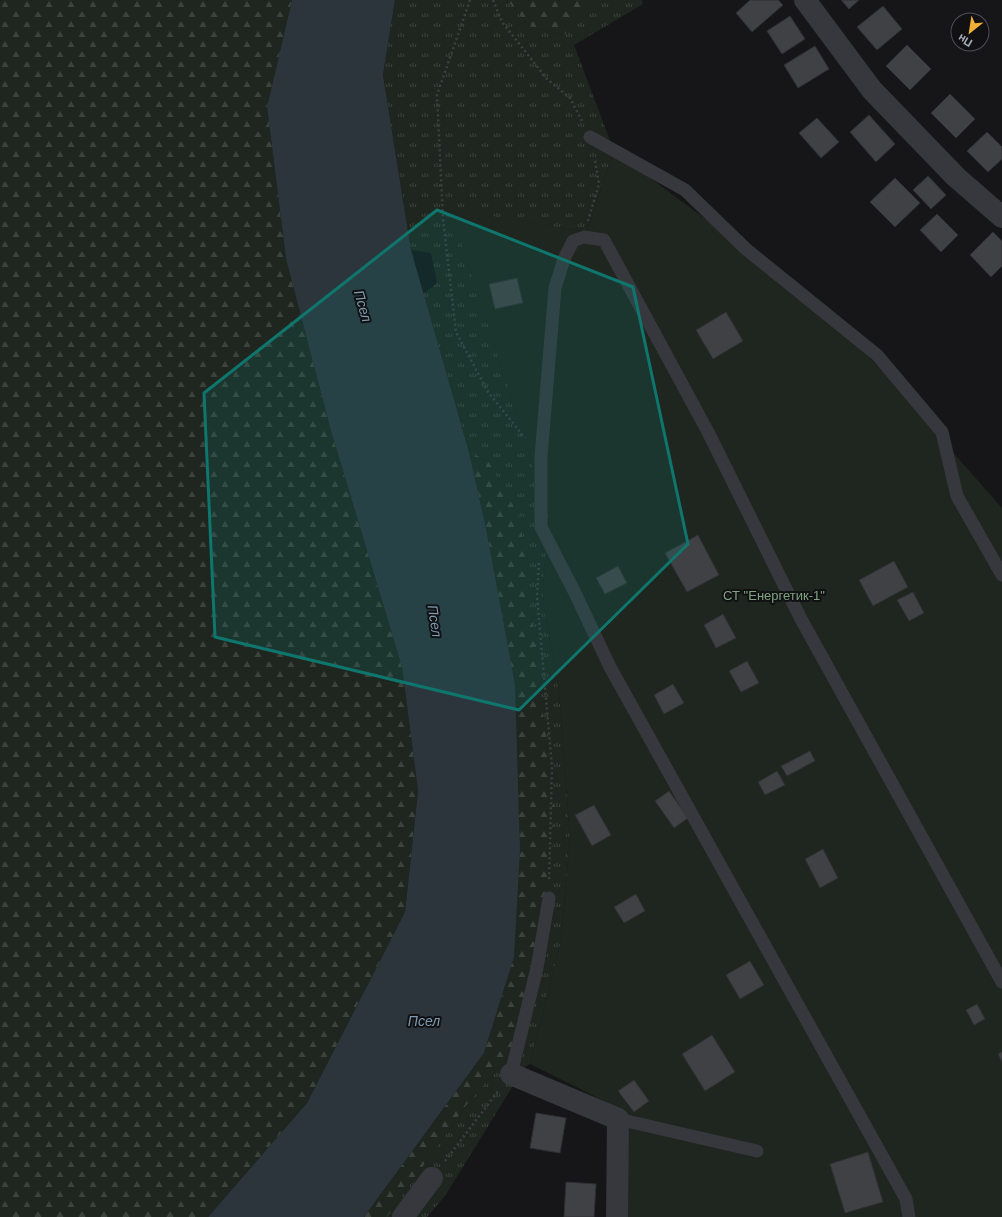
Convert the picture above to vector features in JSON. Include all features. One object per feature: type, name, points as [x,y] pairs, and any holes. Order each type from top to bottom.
[{"type":"street","points":[[805,0],[872,90],[956,177],[1002,217]]},
{"type":"street","points":[[512,1074],[618,1119],[617,1217]]},
{"type":"street","points":[[403,1217],[432,1178]]},
{"type":"lane","points":[[590,138],[685,190],[746,249],[877,355],[942,432],[957,496],[1002,575]]},
{"type":"lane","points":[[909,1217],[906,1199],[610,667],[575,593],[541,527],[541,457],[555,288],[564,259],[573,241],[584,237],[604,240],[708,432],[801,618],[1002,982]]},
{"type":"lane","points":[[512,1074],[537,968],[549,898]]},
{"type":"lane","points":[[618,1119],[757,1151]]},
{"type":"path","points":[[470,0],[437,95],[443,219],[456,332],[488,392],[541,457]]},
{"type":"path","points":[[493,0],[502,22],[547,79],[570,98],[590,138],[599,184],[584,237]]},
{"type":"path","points":[[541,527],[537,596],[552,767],[549,898]]},
{"type":"path","points":[[432,1178],[512,1074]]},
{"type":"highlighted area","points":[[437,210],[633,287],[688,544],[519,710],[215,637],[204,393]]},
{"type":"green space","points":[[0,0],[292,0],[267,107],[286,259],[331,431],[402,667],[418,791],[405,912],[307,1103],[208,1217],[0,1217]]},
{"type":"green space","points":[[395,0],[507,0],[529,26],[564,35],[594,0],[642,0],[643,4],[574,45],[614,151],[586,232],[452,210],[549,517],[543,585],[544,608],[559,691],[570,838],[561,941],[530,1064],[526,1066],[514,1084],[445,1196],[427,1217],[387,1217],[467,1104],[508,1056],[488,461],[469,452],[423,294],[437,283],[431,253],[411,250],[383,75]]},
{"type":"green space","points":[[507,0],[594,0],[564,35],[529,26]]},
{"type":"green space","name":"СТ \"Енергетик-1\"","points":[[614,151],[828,310],[1002,508],[1002,1217],[623,1217],[622,1110],[530,1064],[561,941],[570,838],[559,691],[544,608],[543,585],[549,517],[451,209],[586,232]]},
{"type":"green space","points":[[469,452],[488,461],[520,518],[554,806],[550,922],[508,1056],[467,1104],[387,1217],[364,1217],[484,1053],[514,957],[520,850],[515,685],[486,528]]},
{"type":"water","name":"Псел","points":[[292,0],[395,0],[383,75],[411,250],[469,452],[486,528],[515,685],[520,850],[514,957],[484,1053],[364,1217],[208,1217],[307,1103],[405,912],[418,791],[402,667],[331,431],[286,259],[267,107]]},
{"type":"building","points":[[750,0],[778,0],[783,5],[752,32],[736,13]]},
{"type":"building","points":[[841,0],[859,0],[849,9]]},
{"type":"building","points":[[883,6],[902,29],[877,50],[857,27]]},
{"type":"building","points":[[790,16],[805,39],[782,54],[767,31]]},
{"type":"building","points":[[907,45],[931,69],[910,90],[886,66]]},
{"type":"building","points":[[815,46],[829,69],[798,88],[784,65]]},
{"type":"building","points":[[950,94],[975,119],[956,138],[931,113]]},
{"type":"building","points":[[869,115],[895,144],[876,162],[850,132]]},
{"type":"building","points":[[817,118],[839,142],[821,158],[799,133]]},
{"type":"building","points":[[987,132],[1002,147],[1002,159],[988,172],[967,151]]},
{"type":"building","points":[[928,176],[946,195],[931,209],[913,190]]},
{"type":"building","points":[[895,178],[920,203],[895,227],[870,202]]},
{"type":"building","points":[[937,214],[958,235],[941,252],[920,230]]},
{"type":"building","points":[[993,232],[1002,241],[1002,266],[991,277],[970,255]]},
{"type":"building","points":[[517,278],[523,303],[495,309],[489,284]]},
{"type":"building","points":[[726,312],[743,341],[713,359],[696,330]]},
{"type":"building","points":[[698,535],[719,575],[687,592],[665,553]]},
{"type":"building","points":[[894,561],[908,587],[873,606],[859,580]]},
{"type":"building","points":[[618,566],[627,583],[605,594],[596,578]]},
{"type":"building","points":[[913,592],[924,613],[909,621],[897,600]]},
{"type":"building","points":[[723,614],[736,638],[716,648],[704,625]]},
{"type":"building","points":[[747,661],[759,683],[741,692],[729,671]]},
{"type":"building","points":[[673,684],[684,703],[664,714],[654,695]]},
{"type":"building","points":[[810,751],[815,761],[787,776],[781,766]]},
{"type":"building","points":[[777,771],[785,785],[765,795],[758,782]]},
{"type":"building","points":[[669,791],[688,818],[674,828],[655,801]]},
{"type":"building","points":[[594,805],[611,835],[592,846],[575,815]]},
{"type":"building","points":[[823,849],[838,878],[820,888],[805,859]]},
{"type":"building","points":[[636,894],[645,911],[624,923],[614,907]]},
{"type":"building","points":[[750,961],[764,985],[740,999],[726,975]]},
{"type":"building","points":[[977,1004],[985,1019],[974,1025],[966,1010]]},
{"type":"building","points":[[712,1035],[735,1072],[705,1091],[682,1054]]},
{"type":"building","points":[[1002,1052],[1002,1062],[998,1054]]},
{"type":"building","points":[[634,1080],[649,1101],[634,1112],[618,1091]]},
{"type":"building","points":[[536,1113],[566,1118],[560,1153],[530,1148]]},
{"type":"building","points":[[868,1152],[883,1202],[845,1213],[830,1164]]},
{"type":"building","points":[[566,1182],[596,1184],[594,1217],[564,1217]]}]
